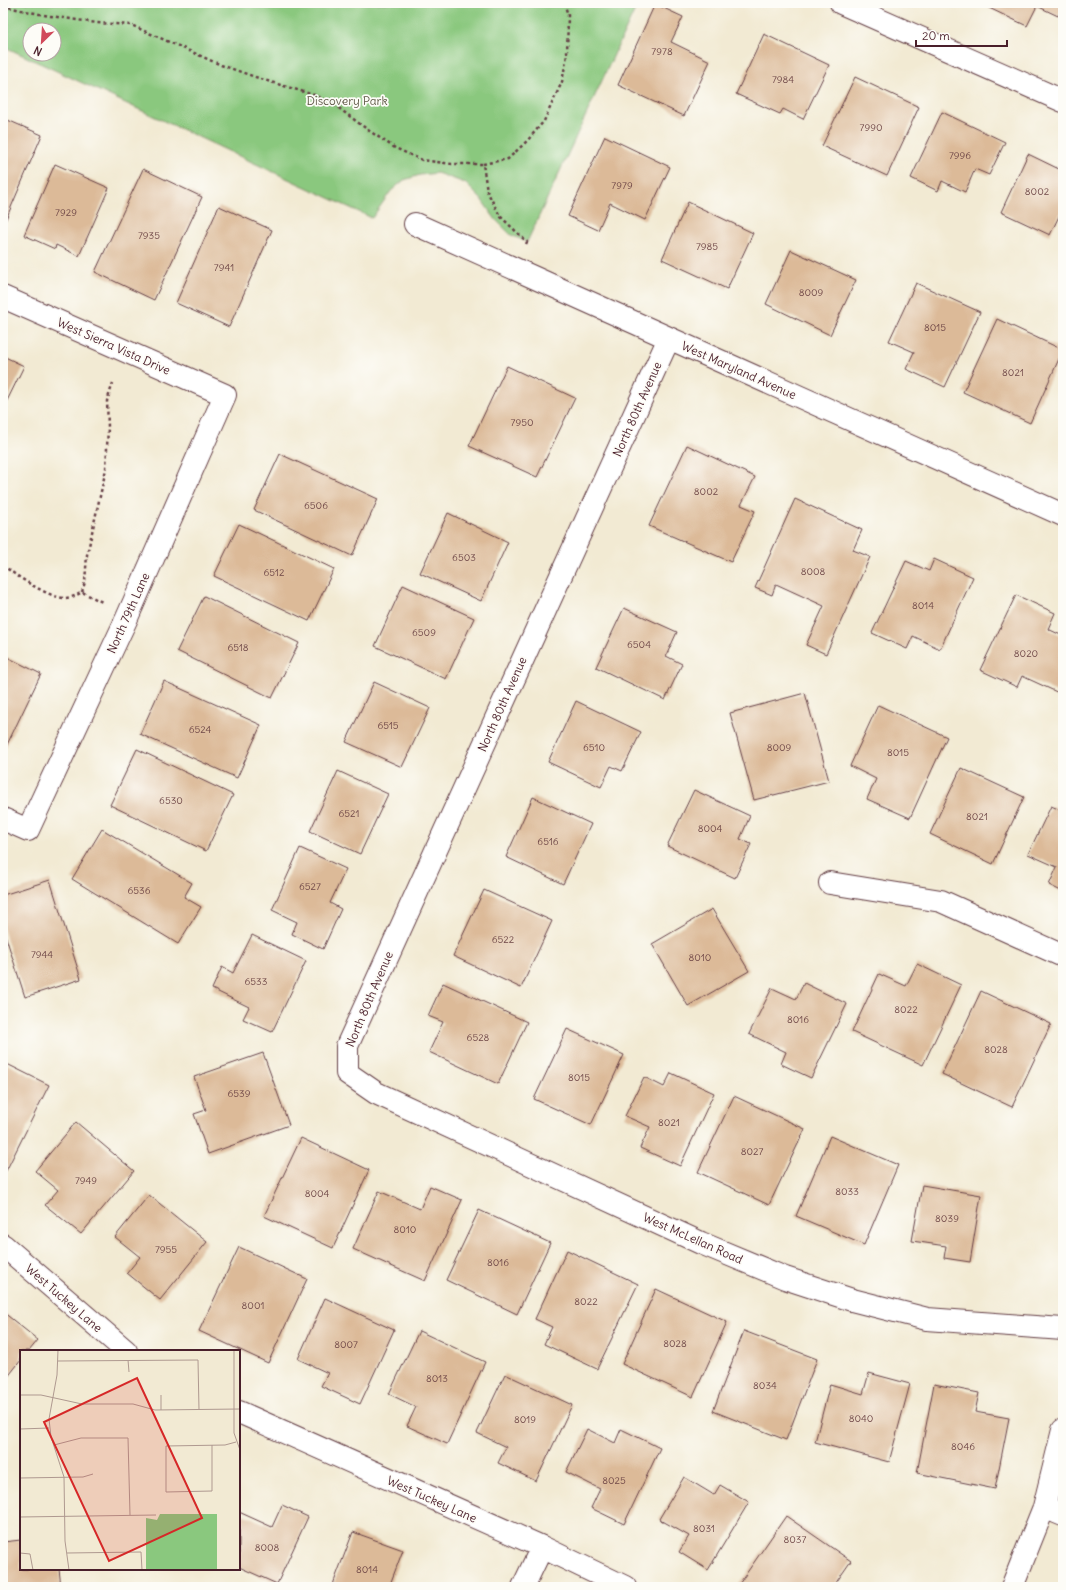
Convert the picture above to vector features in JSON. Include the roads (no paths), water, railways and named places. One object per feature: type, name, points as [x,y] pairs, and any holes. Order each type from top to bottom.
[{"type":"street","points":[[841,3],[1063,101]]},
{"type":"street","name":"West Maryland Avenue","points":[[415,224],[1063,515]]},
{"type":"street","name":"West Sierra Vista Drive","points":[[3,296],[225,395]]},
{"type":"street","name":"North 80th Avenue","points":[[347,1073],[347,1046],[669,338]]},
{"type":"street","name":"North 79th Lane","points":[[3,819],[28,830],[126,620],[225,395]]},
{"type":"street","points":[[830,883],[941,901],[1063,956]]},
{"type":"street","name":"West McLellan Road","points":[[347,1073],[376,1093],[701,1243],[785,1278],[852,1300],[927,1319],[1063,1329]]},
{"type":"street","name":"West Tuckey Lane","points":[[3,1245],[124,1350]]},
{"type":"street","name":"West Tuckey Lane","points":[[240,1412],[542,1547],[625,1587]]},
{"type":"street","points":[[1012,1587],[1054,1511],[1063,1430]]},
{"type":"street","points":[[523,1587],[542,1547]]},
{"type":"park label","name":"Discovery Park","points":[[347,100]]}]
